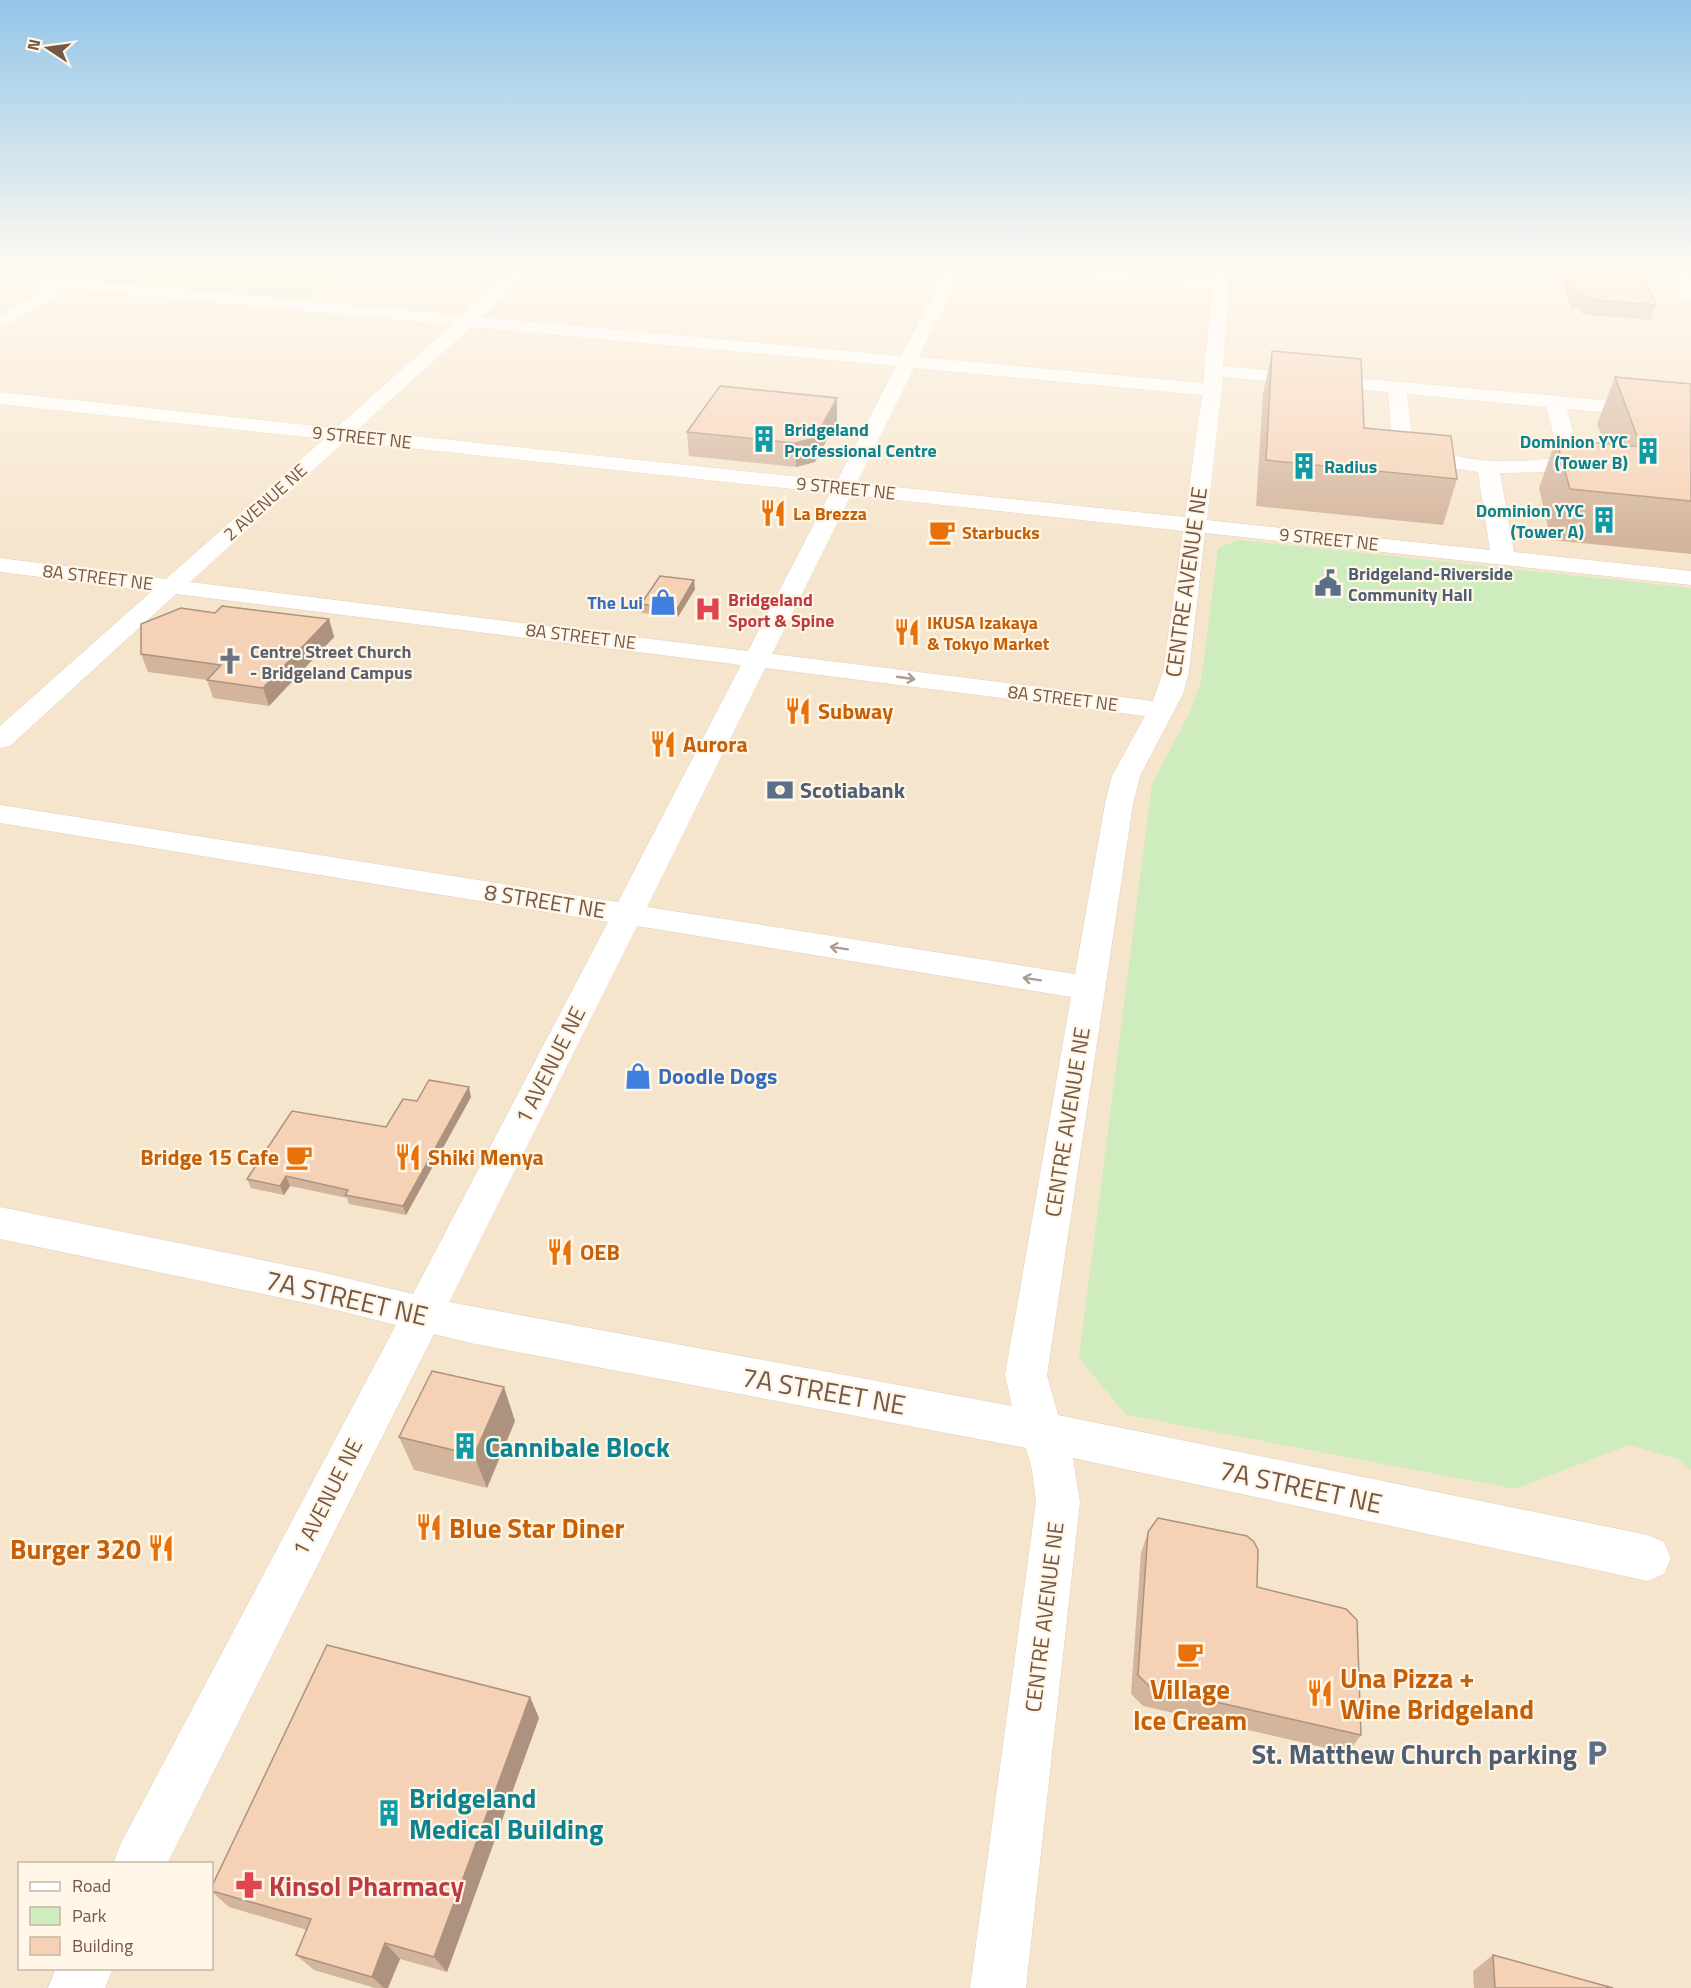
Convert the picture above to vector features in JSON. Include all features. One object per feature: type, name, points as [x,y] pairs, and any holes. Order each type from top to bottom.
[{"type":"street","name":"2 AVENUE NE","points":[[0,740],[426,357]]},
{"type":"street","points":[[852,357],[1213,381],[1397,388],[1691,414]]},
{"type":"street","name":"1 AVENUE NE","points":[[140,1862],[628,914],[755,659],[911,357]]},
{"type":"street","name":"CENTRE AVENUE NE","points":[[998,1988],[1058,1502],[1058,1484],[1029,1393],[1026,1375],[1126,776],[1170,694],[1176,672],[1215,357]]},
{"type":"street","points":[[1397,388],[1402,440],[1413,450],[1429,456],[1488,466],[1537,468],[1560,463],[1568,452],[1555,402]]},
{"type":"street","name":"9 STREET NE","points":[[0,398],[1691,578]]},
{"type":"street","points":[[1488,466],[1503,557]]},
{"type":"street","name":"8A STREET NE","points":[[0,565],[1161,710]]},
{"type":"street","name":"8 STREET NE","points":[[0,814],[1089,988]]},
{"type":"street","name":"7A STREET NE","points":[[0,1223],[316,1288],[470,1325],[1043,1432],[1648,1558]]},
{"type":"street","points":[[76,1988],[85,1970]]},
{"type":"shaded area","points":[[0,357],[1691,357],[1691,1988],[0,1988]]},
{"type":"green space","points":[[1239,540],[1691,588],[1691,1470],[1678,1459],[1629,1445],[1515,1489],[1126,1415],[1079,1358],[1152,784],[1190,712],[1201,681],[1218,548]]},
{"type":"building","points":[[1272,357],[1361,359],[1364,428],[1451,436],[1457,479],[1266,460]]},
{"type":"building","points":[[1615,377],[1691,384],[1691,501],[1570,489],[1556,439],[1641,447]]},
{"type":"building","points":[[720,386],[837,398],[815,438],[795,443],[687,432]]},
{"type":"building","points":[[660,576],[694,580],[677,609],[641,604]]},
{"type":"building","name":"Centre Street Church - Bridgeland Campus","points":[[222,606],[329,619],[263,688],[207,680],[221,665],[141,654],[141,624],[181,608],[215,613]]},
{"type":"building","points":[[429,1080],[469,1087],[403,1206],[345,1195],[348,1190],[286,1176],[280,1186],[247,1179],[292,1111],[386,1127],[403,1099],[417,1101]]},
{"type":"building","points":[[432,1371],[504,1387],[474,1455],[399,1437]]},
{"type":"building","points":[[1158,1518],[1247,1536],[1258,1550],[1257,1587],[1346,1609],[1357,1620],[1361,1735],[1150,1687],[1138,1675],[1148,1532]]},
{"type":"building","name":"Bridgeland Medical Building","points":[[327,1645],[530,1697],[434,1957],[385,1943],[372,1977],[296,1955],[311,1919],[213,1891],[213,1884]]},
{"type":"building","points":[[1493,1955],[1613,1988],[1495,1988]]},
{"type":"place","name":"Bridgeland Professional Centre","points":[[764,439]]},
{"type":"place","name":"Dominion YYC (Tower B)","points":[[1648,451]]},
{"type":"place","name":"Radius","points":[[1304,466]]},
{"type":"place","name":"La Brezza","points":[[773,513]]},
{"type":"place","name":"Dominion YYC (Tower A)","points":[[1604,520]]},
{"type":"place","name":"Starbucks","points":[[942,532]]},
{"type":"place","name":"Bridgeland-Riverside Community Hall","points":[[1328,583]]},
{"type":"place","name":"The Lui","points":[[663,602]]},
{"type":"place","name":"Bridgeland Sport & Spine","points":[[708,609]]},
{"type":"place","name":"IKUSA Izakaya & Tokyo Market","points":[[907,632]]},
{"type":"place","name":"Centre Street Church - Bridgeland Campus","points":[[230,661]]},
{"type":"place","name":"Subway","points":[[798,711]]},
{"type":"place","name":"Aurora","points":[[663,744]]},
{"type":"place","name":"Scotiabank","points":[[780,790]]},
{"type":"place","name":"Doodle Dogs","points":[[638,1076]]},
{"type":"place","name":"Bridge 15 Cafe","points":[[299,1157]]},
{"type":"place","name":"Shiki Menya","points":[[408,1157]]},
{"type":"place","name":"OEB","points":[[560,1252]]},
{"type":"place","name":"Cannibale Block","points":[[465,1446]]},
{"type":"place","name":"Blue Star Diner","points":[[429,1527]]},
{"type":"place","name":"Burger 320","points":[[161,1548]]},
{"type":"place","name":"Village Ice Cream","points":[[1190,1654]]},
{"type":"place","name":"Una Pizza + Wine Bridgeland","points":[[1320,1693]]},
{"type":"place","name":"St. Matthew Church parking","points":[[1597,1753]]},
{"type":"place","name":"Bridgeland Medical Building","points":[[389,1813]]},
{"type":"place","name":"Kinsol Pharmacy","points":[[249,1885]]}]
